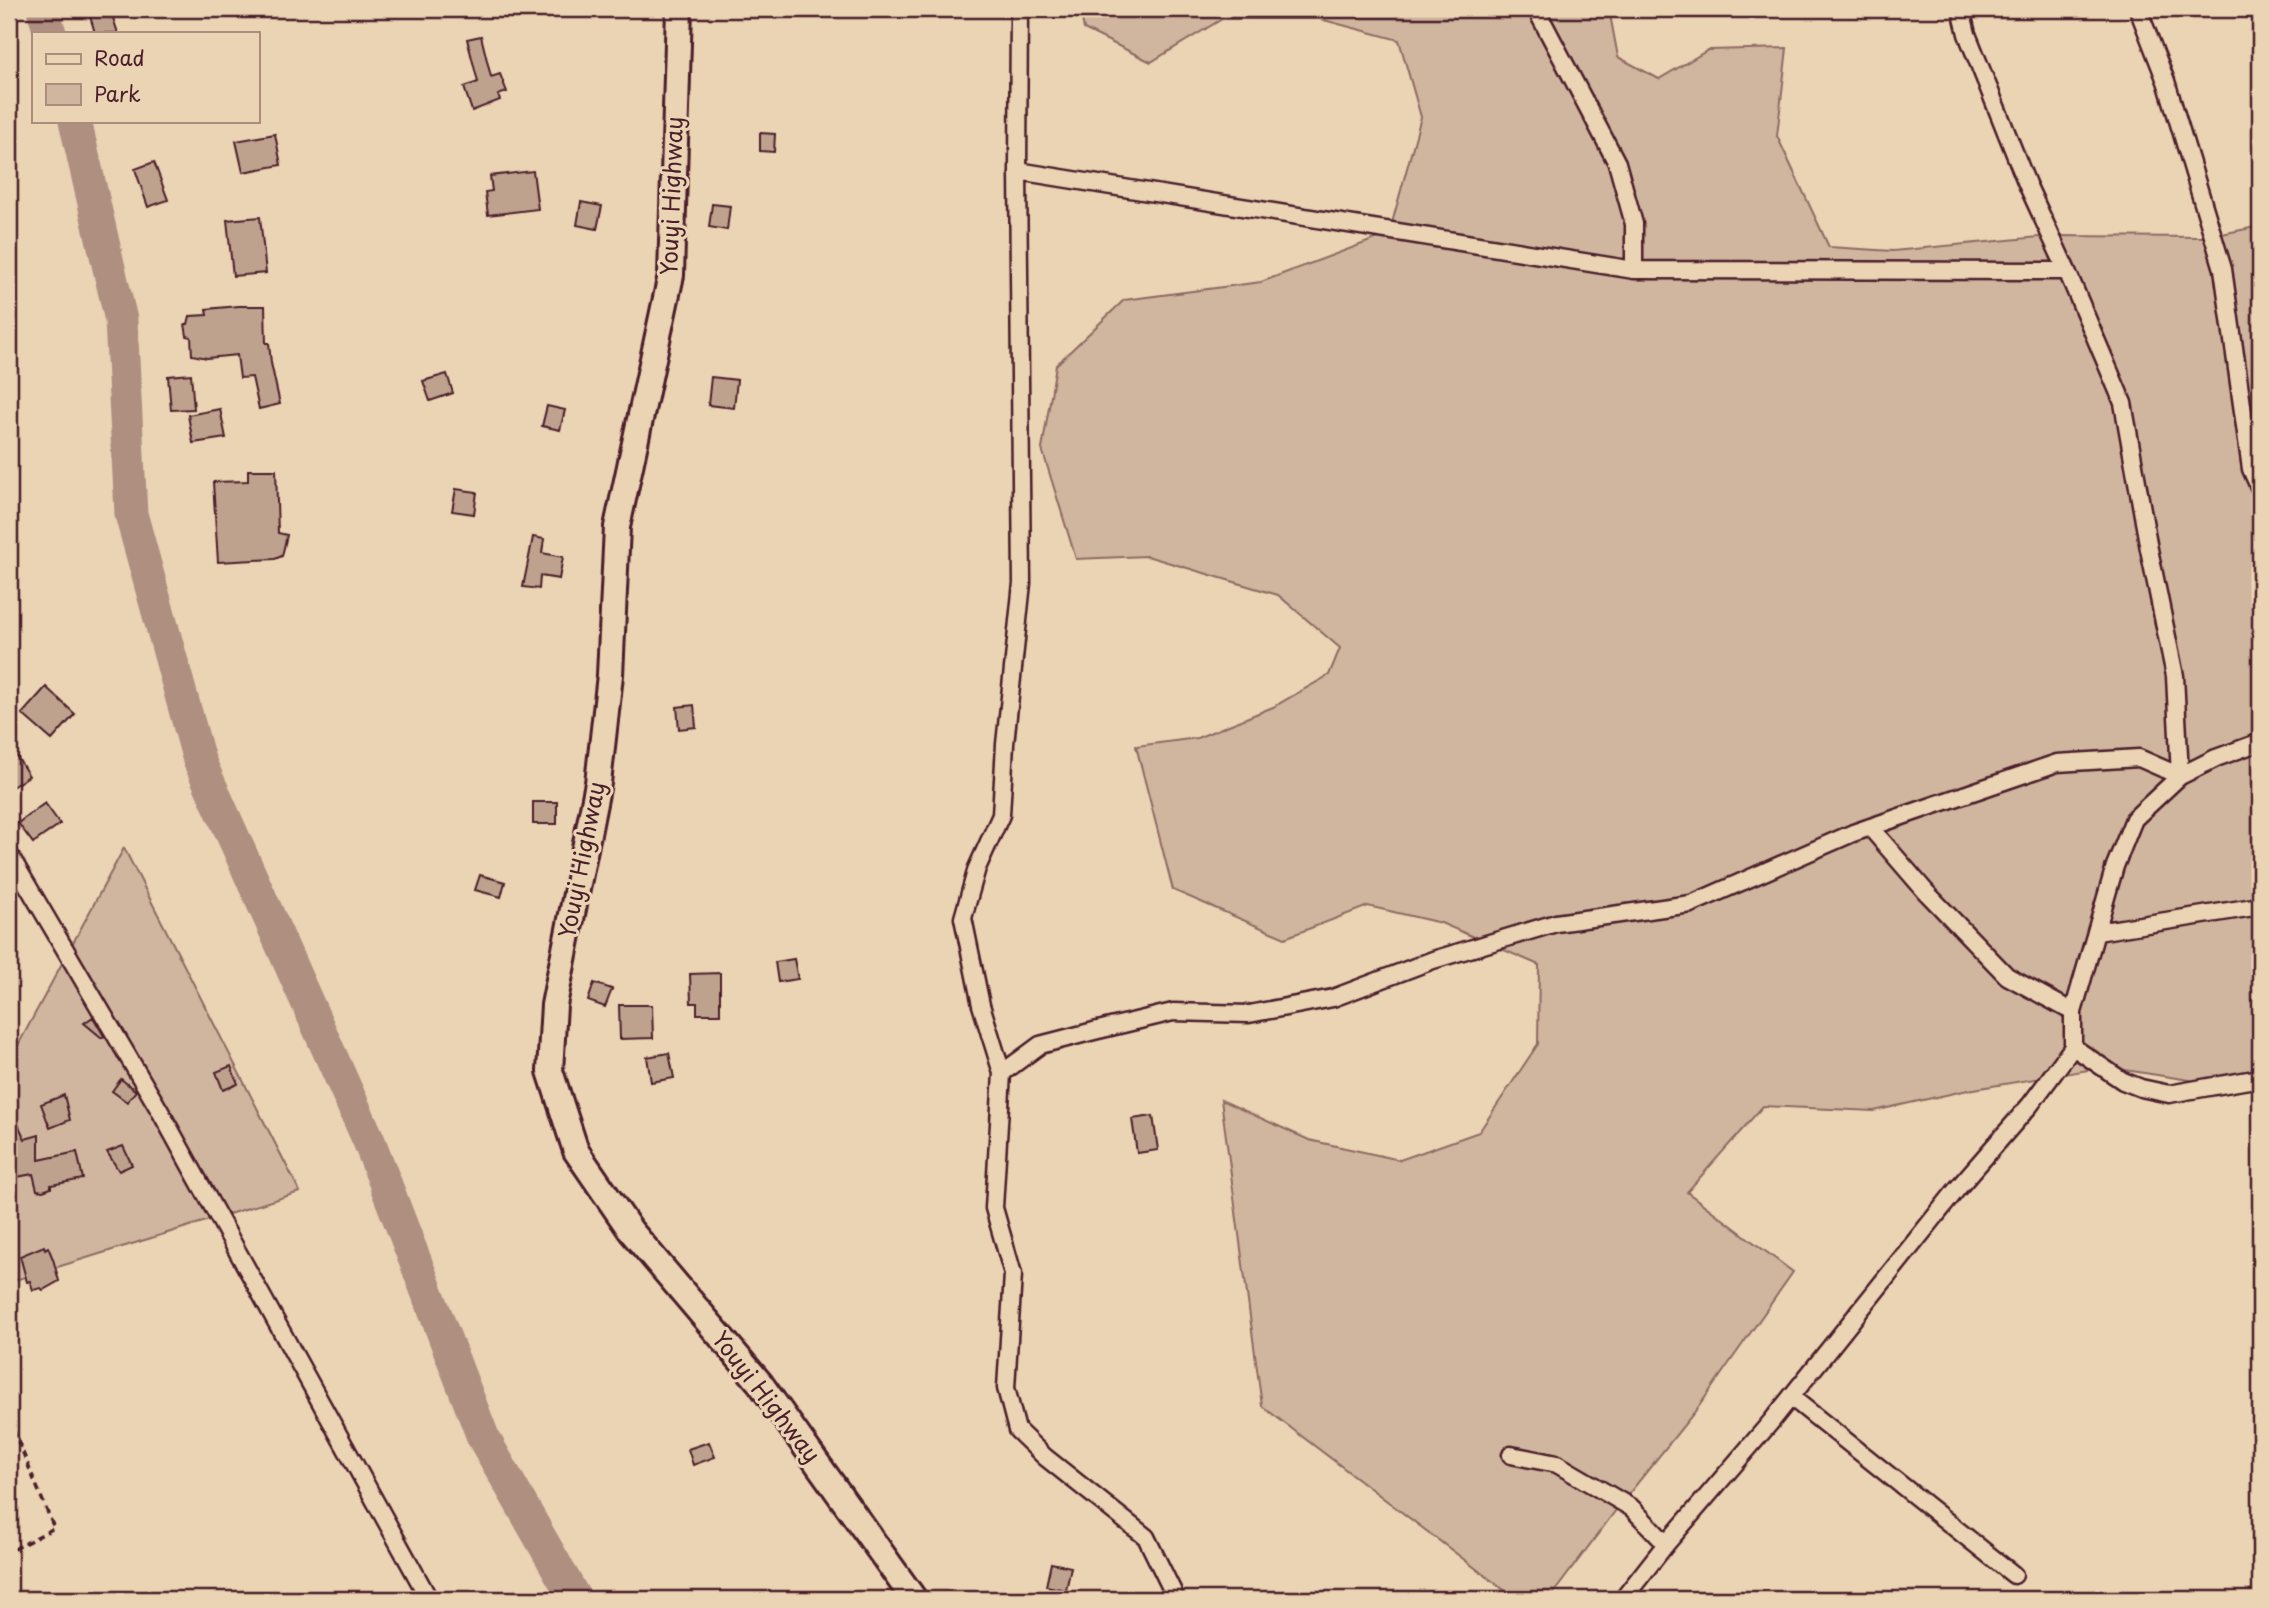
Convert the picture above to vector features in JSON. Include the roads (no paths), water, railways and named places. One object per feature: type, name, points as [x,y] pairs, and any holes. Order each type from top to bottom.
[{"type":"main road","name":"Youyi Highway","points":[[680,9],[671,275],[617,527],[610,675],[598,783],[554,1005],[550,1071],[576,1151],[631,1231],[760,1382],[914,1599]]},
{"type":"street","points":[[1019,9],[1022,583],[1005,744],[1001,815],[977,868],[963,918],[981,1005],[1002,1073],[994,1209],[1013,1274],[1006,1388],[1017,1430],[1045,1457],[1146,1537],[1173,1592],[1170,1599]]},
{"type":"street","points":[[1536,9],[1617,163],[1634,224],[1634,270]]},
{"type":"street","points":[[1961,9],[1967,34],[2026,184],[2067,271],[2123,403],[2175,676],[2180,776]]},
{"type":"street","points":[[2138,9],[2166,81],[2224,270],[2251,468],[2260,489]]},
{"type":"street","points":[[1018,171],[1634,270],[2067,271]]},
{"type":"street","points":[[1623,1599],[1957,1189],[2030,1105],[2073,1047],[2073,1012],[2115,866],[2134,819],[2180,776],[2216,758],[2260,742]]},
{"type":"street","points":[[1002,1073],[1040,1045],[1094,1031],[1173,1013],[1249,1014],[1333,998],[1433,960],[1556,923],[1691,904],[1870,827],[2057,763],[2139,758],[2180,776]]},
{"type":"street","points":[[1870,827],[1926,892],[2007,975],[2073,1012]]},
{"type":"street","points":[[9,854],[160,1111],[429,1599]]},
{"type":"street","points":[[2097,932],[2260,906]]},
{"type":"street","points":[[2073,1047],[2123,1081],[2169,1094],[2260,1078]]},
{"type":"street","points":[[1791,1396],[2014,1575]]},
{"type":"street","points":[[1511,1455],[1557,1464],[1632,1508],[1666,1544]]},
{"type":"waterway","points":[[43,9],[50,32]]},
{"type":"waterway","points":[[75,122],[121,320],[131,514],[199,760],[369,1141],[483,1437],[575,1599]]}]
